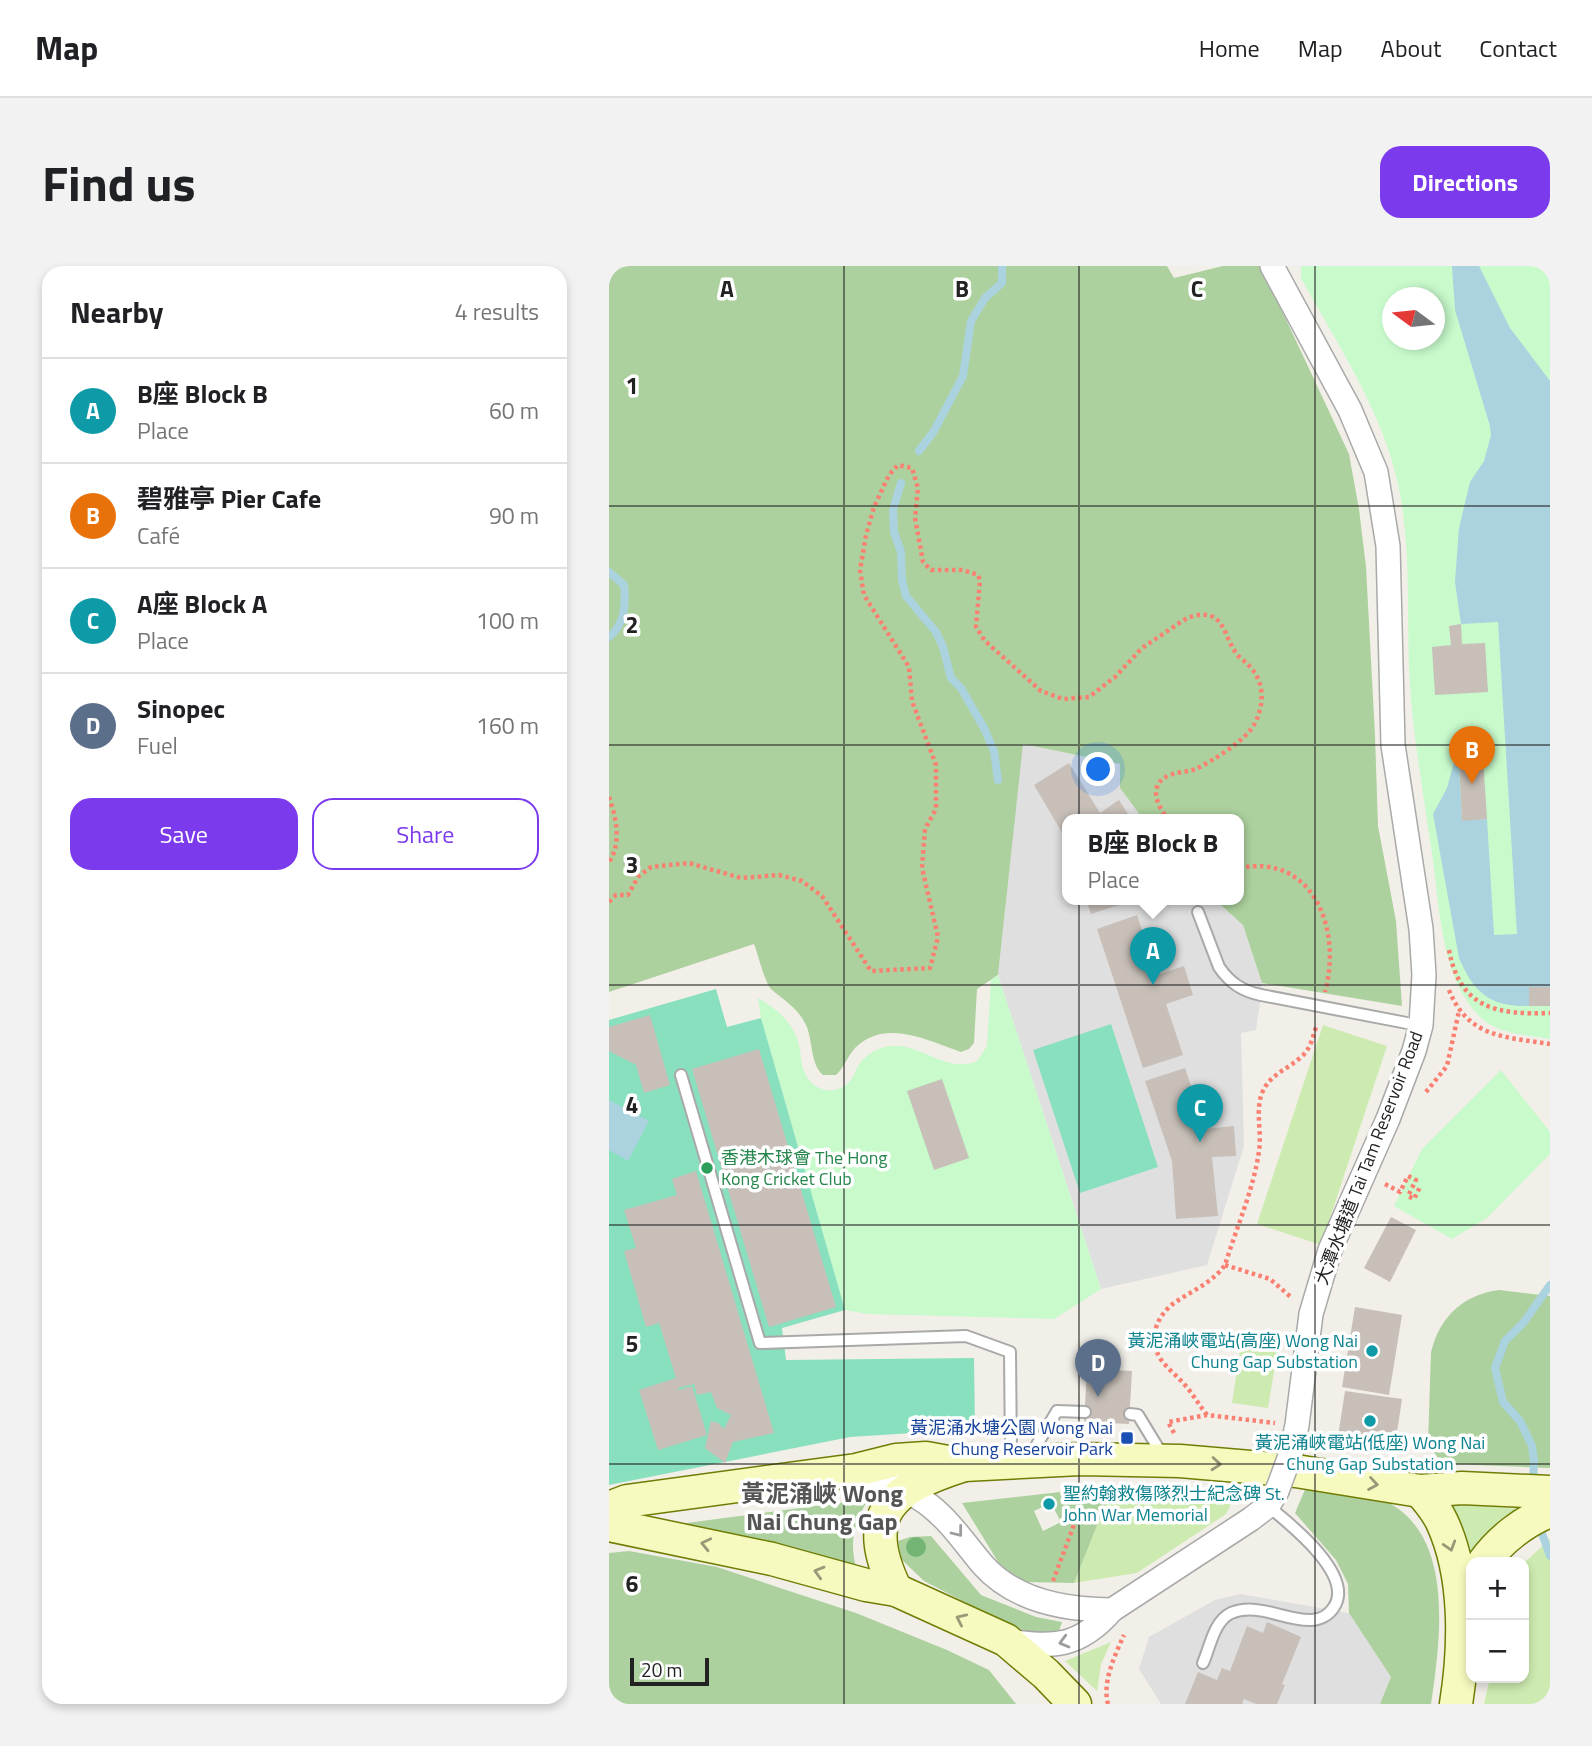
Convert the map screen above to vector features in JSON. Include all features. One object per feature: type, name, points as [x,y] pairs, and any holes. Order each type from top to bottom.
[{"type":"main road","points":[[609,1508],[627,1501],[856,1470],[896,1460],[926,1458],[964,1465],[1171,1450],[1420,1491],[1462,1488],[1516,1489],[1542,1511],[1488,1557]]},
{"type":"main road","points":[[896,1590],[882,1558],[879,1530],[886,1509],[904,1491],[964,1465]]},
{"type":"main road","points":[[1420,1491],[1442,1521],[1466,1595],[1461,1673],[1456,1704]]},
{"type":"main road","points":[[609,1525],[772,1559],[866,1585],[896,1590],[1006,1640],[1075,1704]]},
{"type":"street","name":"大潭水塘道 Tai Tam Reservoir Road","points":[[1272,266],[1359,427],[1376,472],[1388,546],[1393,745],[1423,950],[1424,998],[1414,1024],[1406,1074],[1330,1250],[1311,1314],[1291,1453],[1273,1498]]},
{"type":"street","points":[[856,1470],[926,1502],[949,1521],[985,1567],[1021,1592],[1064,1607],[1112,1610]]},
{"type":"street","points":[[1006,1640],[1040,1646],[1065,1643],[1087,1633],[1101,1623],[1112,1610],[1273,1498]]},
{"type":"lane","points":[[1198,912],[1219,967],[1238,987],[1261,995],[1414,1024]]},
{"type":"lane","points":[[681,1075],[760,1343],[965,1336],[1010,1352],[1019,1461]]},
{"type":"lane","points":[[1019,1461],[1057,1411],[1084,1412]]},
{"type":"lane","points":[[1130,1414],[1139,1415],[1171,1450]]},
{"type":"lane","points":[[1203,1663],[1220,1621],[1232,1613],[1244,1609],[1316,1620],[1325,1616],[1337,1602],[1339,1593],[1335,1576],[1273,1498]]},
{"type":"path","points":[[609,902],[616,895],[628,895],[638,877],[651,867],[689,863],[741,878],[779,875],[802,881],[822,896],[871,971],[930,968],[938,937],[922,868],[925,829],[936,810],[936,765],[912,701],[909,667],[864,595],[860,570],[874,507],[889,475],[898,465],[912,468],[918,488],[915,518],[923,562],[931,570],[963,570],[978,575],[980,580],[976,627],[985,641],[1041,691],[1063,699],[1089,697],[1115,677],[1142,648],[1187,618],[1195,615],[1212,617],[1225,627],[1235,652],[1250,666],[1259,680],[1262,700],[1260,713],[1245,737],[1197,768],[1168,776],[1158,784],[1155,798],[1164,814]]},
{"type":"path","points":[[609,797],[617,836],[609,862]]},
{"type":"path","points":[[1244,868],[1263,866],[1289,873],[1300,881],[1318,902],[1324,915],[1328,942],[1329,970],[1324,998]]},
{"type":"path","points":[[1448,940],[1453,968],[1460,982],[1482,1004],[1512,1014],[1550,1013]]},
{"type":"path","points":[[1448,988],[1459,1011],[1490,1034],[1550,1044]]},
{"type":"path","points":[[1207,1415],[1186,1386],[1162,1362],[1154,1342],[1154,1331],[1169,1306],[1214,1277],[1225,1265],[1258,1161],[1261,1135],[1259,1110],[1263,1092],[1276,1074],[1301,1058],[1308,1050],[1320,1011]]},
{"type":"path","points":[[1400,1192],[1408,1176],[1416,1180],[1408,1196],[1414,1199],[1420,1187]]},
{"type":"path","points":[[1225,1265],[1270,1279],[1311,1314]]},
{"type":"path","points":[[1171,1450],[1168,1422],[1207,1415],[1297,1425]]},
{"type":"path","points":[[1050,1590],[1087,1490]]},
{"type":"path","points":[[1108,1704],[1106,1695],[1113,1660],[1125,1632]]},
{"type":"shaded area","points":[[1022,744],[1120,764],[1120,788],[1139,814],[1062,814],[1062,905],[1221,905],[1243,925],[1262,983],[1256,1030],[1241,1033],[1244,1146],[1207,1265],[1101,1289],[998,975]]},
{"type":"shaded area","points":[[1240,1594],[1349,1613],[1391,1677],[1380,1704],[1161,1704],[1139,1669],[1149,1637],[1215,1600]]},
{"type":"green space","points":[[609,266],[1167,266],[1174,278],[1223,266],[1261,266],[1349,454],[1366,567],[1378,826],[1396,921],[1402,1006],[1262,983],[1243,925],[1221,905],[1244,905],[1244,814],[1139,814],[1120,788],[1120,764],[1023,744],[998,975],[977,989],[974,1043],[969,1049],[961,1052],[907,1034],[879,1034],[855,1048],[836,1075],[823,1075],[816,1065],[803,1019],[769,987],[754,944],[609,992]]},
{"type":"green space","points":[[1301,266],[1550,266],[1550,1039],[1513,1033],[1487,1023],[1468,1002],[1451,967],[1441,927],[1413,718],[1409,668],[1407,553],[1398,484],[1381,430],[1343,353],[1301,278]]},
{"type":"green space","points":[[998,975],[1101,1289],[1054,1319],[868,1314],[845,1310],[761,1018],[758,998],[779,1013],[795,1033],[803,1068],[811,1082],[822,1089],[835,1090],[849,1082],[866,1057],[888,1046],[910,1048],[958,1064],[977,1061],[987,1046],[991,980]]},
{"type":"green space","name":"香港木球會 The Hong Kong Cricket Club","points":[[716,989],[727,1027],[761,1018],[845,1310],[782,1328],[786,1360],[974,1358],[975,1429],[850,1437],[609,1485],[609,1020]]},
{"type":"green space","points":[[1111,1024],[1158,1167],[1080,1193],[1033,1050]]},
{"type":"green space","points":[[1323,1025],[1387,1046],[1321,1245],[1257,1224]]},
{"type":"green space","points":[[1501,1070],[1550,1132],[1550,1154],[1487,1218],[1452,1239],[1394,1206],[1422,1149]]},
{"type":"green space","points":[[1499,1290],[1550,1296],[1550,1468],[1452,1464],[1438,1458],[1428,1443],[1431,1352],[1440,1328],[1464,1302]]},
{"type":"green space","points":[[1242,1336],[1279,1342],[1268,1408],[1232,1403]]},
{"type":"green space","points":[[1307,1485],[1385,1501],[1411,1521],[1426,1542],[1434,1567],[1439,1624],[1431,1704],[1380,1704],[1391,1677],[1349,1613],[1348,1584],[1336,1560],[1295,1513]]},
{"type":"green space","points":[[1113,1486],[1190,1490],[1234,1498],[1226,1514],[1137,1573],[1074,1583]]},
{"type":"green space","points":[[1113,1486],[1074,1583],[1026,1582],[1003,1570],[962,1503]],"holes":[[[1051,1503],[1061,1522],[1043,1531],[1034,1511]]]},
{"type":"green space","points":[[869,1499],[859,1516],[854,1533],[853,1551],[857,1570],[664,1526]]},
{"type":"green space","points":[[1448,1503],[1533,1510],[1485,1557],[1468,1557],[1462,1528]]},
{"type":"green space","points":[[931,1536],[981,1595],[1036,1617],[1062,1622],[1058,1634],[1041,1635],[1011,1626],[924,1581],[901,1559],[898,1541],[910,1537]]},
{"type":"green space","points":[[1550,1539],[1550,1704],[1484,1704],[1489,1683],[1529,1683],[1529,1558]]},
{"type":"green space","points":[[629,1551],[717,1567],[856,1613],[989,1670],[1016,1704],[609,1704],[609,1553]]},
{"type":"green space","points":[[1111,1642],[1101,1664],[1097,1691],[1065,1661]]},
{"type":"water","points":[[1452,266],[1479,266],[1510,328],[1550,381],[1550,987],[1529,987],[1529,1006],[1504,1004],[1485,996],[1477,989],[1459,958],[1433,814],[1447,788],[1458,748],[1462,820],[1487,819],[1494,935],[1517,934],[1498,622],[1461,624],[1455,582],[1459,528],[1470,482],[1484,461],[1491,435],[1455,310]]},
{"type":"water","points":[[609,1100],[649,1121],[628,1161],[609,1150]]},
{"type":"building","points":[[1461,624],[1462,644],[1485,643],[1488,692],[1435,695],[1432,647],[1451,645],[1449,626]]},
{"type":"building","points":[[1482,741],[1487,819],[1462,821],[1458,742]]},
{"type":"building","points":[[1069,763],[1100,813],[1119,800],[1128,814],[1062,814],[1062,833],[1034,785]]},
{"type":"building","points":[[1088,905],[1119,905],[1091,914]]},
{"type":"building","points":[[1137,915],[1157,975],[1184,966],[1193,995],[1166,1004],[1183,1055],[1143,1068],[1097,929]]},
{"type":"building","points":[[1529,987],[1550,987],[1550,1006],[1529,1006]]},
{"type":"building","points":[[650,1015],[670,1085],[644,1093],[636,1065],[609,1051],[609,1027]]},
{"type":"building","points":[[759,1049],[836,1307],[769,1327],[692,1069]]},
{"type":"building","points":[[1185,1068],[1205,1129],[1234,1126],[1236,1156],[1212,1157],[1218,1216],[1176,1219],[1172,1161],[1145,1081]]},
{"type":"building","points":[[942,1079],[969,1158],[934,1170],[907,1091]]},
{"type":"building","points":[[696,1171],[774,1433],[733,1442],[725,1463],[705,1448],[711,1421],[724,1429],[731,1415],[717,1408],[711,1392],[697,1395],[694,1384],[678,1388],[679,1390],[692,1386],[707,1435],[658,1450],[639,1390],[676,1378],[659,1323],[646,1327],[624,1251],[636,1248],[624,1210],[677,1195],[672,1179]]},
{"type":"building","points":[[1391,1217],[1416,1230],[1390,1282],[1364,1268]]},
{"type":"building","name":"黃泥涌峽電站(高座) Wong Nai Chung Gap Substation","points":[[1355,1307],[1402,1315],[1389,1395],[1342,1387]]},
{"type":"building","points":[[1087,1369],[1132,1371],[1129,1424],[1084,1422]]},
{"type":"building","name":"黃泥涌峽電站(低座) Wong Nai Chung Gap Substation","points":[[1345,1391],[1402,1399],[1394,1452],[1337,1443]]},
{"type":"building","points":[[1267,1622],[1301,1637],[1277,1704],[1256,1704],[1244,1699],[1242,1704],[1185,1704],[1198,1672],[1217,1680],[1222,1668],[1230,1671],[1247,1626],[1263,1633]]},
{"type":"waterway","points":[[919,451],[934,431],[963,376],[971,321],[985,298],[1002,283],[1002,266]]},
{"type":"waterway","points":[[901,483],[893,510],[894,532],[901,552],[902,580],[906,596],[936,632],[951,678],[961,688],[994,751],[998,780]]},
{"type":"waterway","points":[[609,572],[624,585],[625,599],[621,620],[609,637]]},
{"type":"waterway","points":[[1533,1485],[1532,1446],[1520,1421],[1503,1402],[1495,1368],[1505,1341],[1524,1322],[1550,1285]]},
{"type":"waterway","points":[[1539,1525],[1550,1556]]},
{"type":"place","name":"碧雅亭 Pier Cafe","points":[[1472,784]]},
{"type":"place","name":"B座 Block B","points":[[1153,985]]},
{"type":"place","name":"A座 Block A","points":[[1200,1142]]},
{"type":"place","name":"香港木球會 The Hong Kong Cricket Club","points":[[707,1168]]},
{"type":"place","name":"黃泥涌峽電站(高座) Wong Nai Chung Gap Substation","points":[[1372,1351]]},
{"type":"place","name":"Sinopec","points":[[1098,1397]]},
{"type":"place","name":"黃泥涌峽電站(低座) Wong Nai Chung Gap Substation","points":[[1370,1421]]},
{"type":"place","name":"黃泥涌水塘公園 Wong Nai Chung Reservoir Park","points":[[1127,1438]]},
{"type":"place","name":"聖約翰救傷隊烈士紀念碑 St. John War Memorial","points":[[1049,1504]]},
{"type":"district","name":"黃泥涌峽 Wong Nai Chung Gap","points":[[822,1508]]}]
